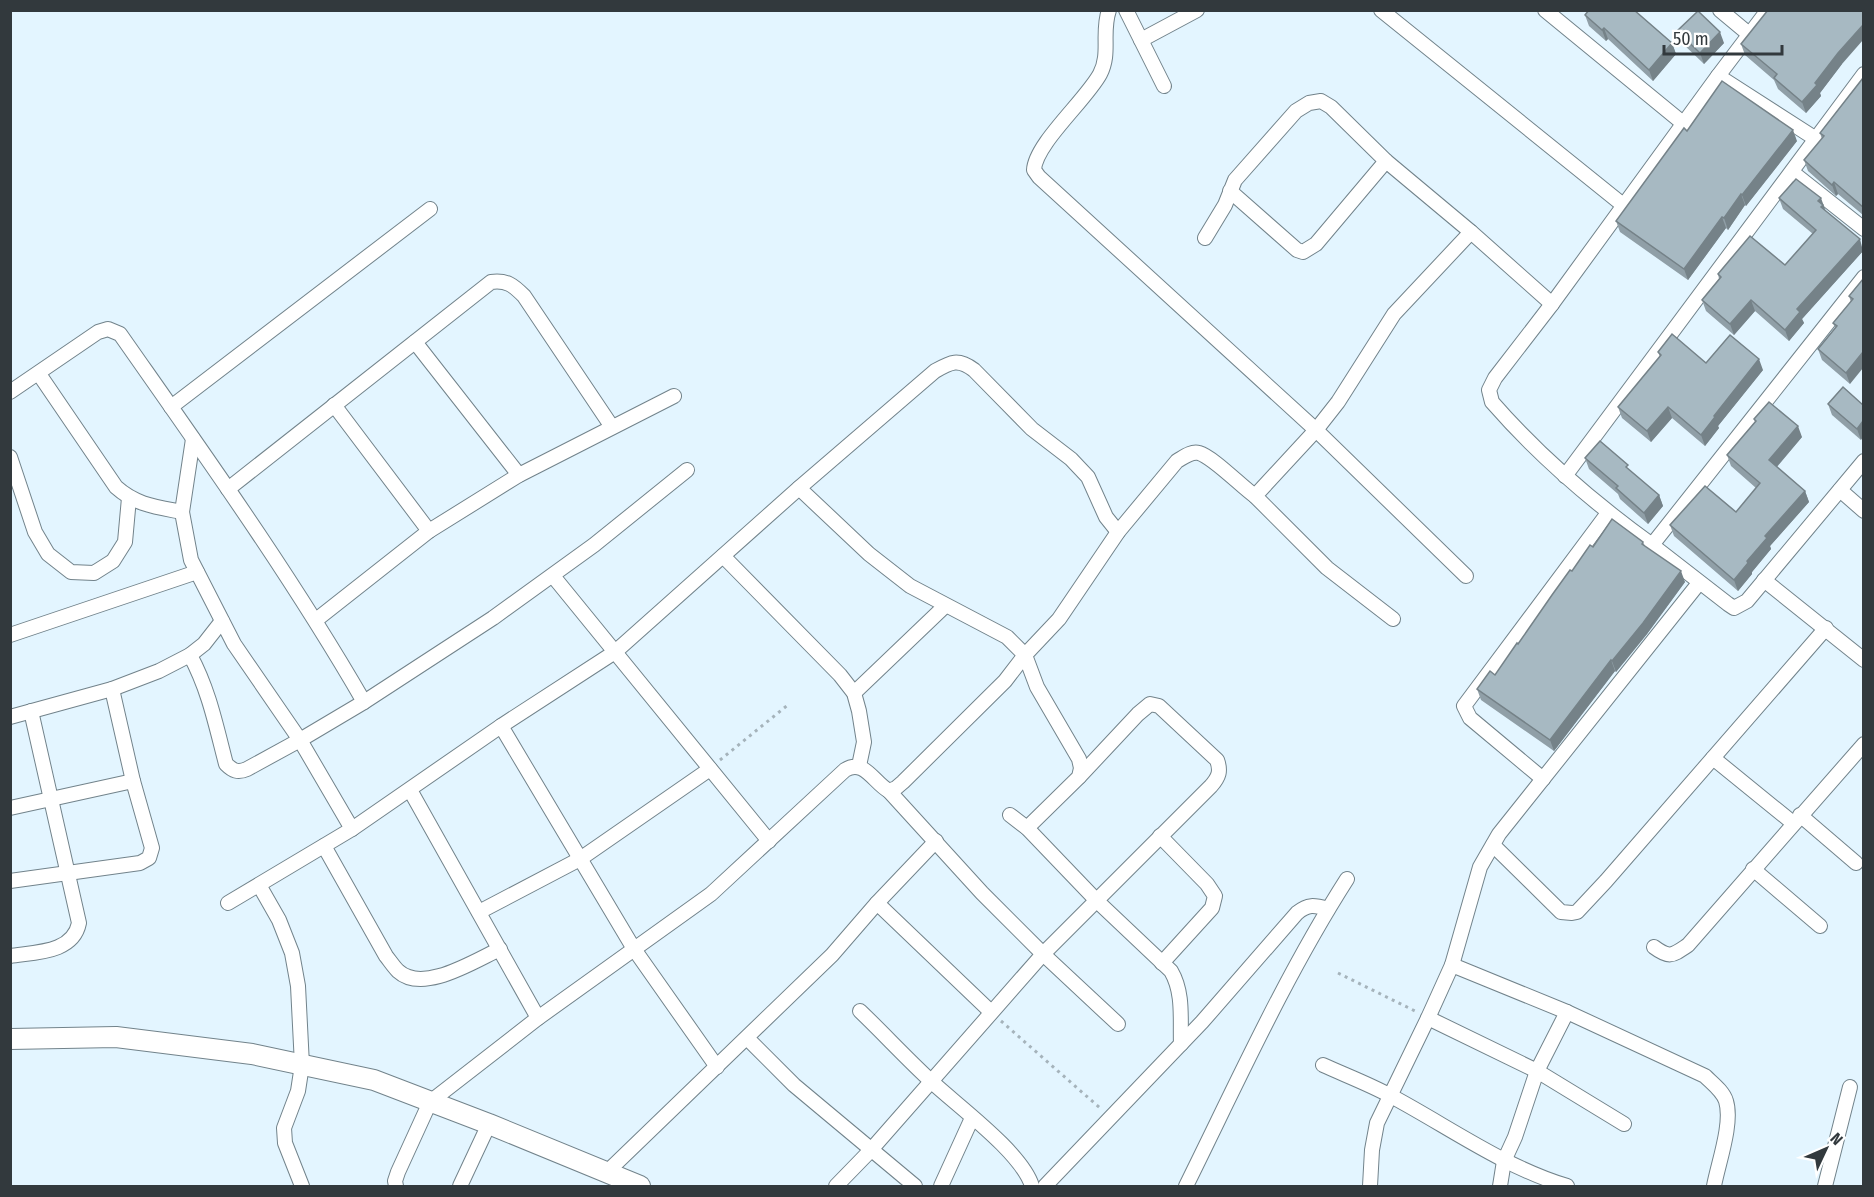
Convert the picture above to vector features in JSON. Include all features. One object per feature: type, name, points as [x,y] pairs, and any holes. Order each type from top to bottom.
[{"type":"street","points":[[1109,10],[1104,26],[1106,56],[1101,73],[1088,93],[1038,153],[1034,170],[1316,430],[1466,576]]},
{"type":"street","points":[[1126,10],[1164,86]]},
{"type":"street","points":[[1141,40],[1197,10]]},
{"type":"street","points":[[1381,10],[1623,205]]},
{"type":"street","points":[[1545,10],[1684,124]]},
{"type":"street","points":[[1720,10],[1750,35]]},
{"type":"street","points":[[1768,10],[1495,378],[1490,390],[1492,402],[1503,416],[1565,476],[1608,513],[1734,608],[1747,601],[1863,461]]},
{"type":"street","points":[[1565,476],[1863,74]]},
{"type":"street","points":[[1718,75],[1816,139]]},
{"type":"street","points":[[1205,238],[1225,205],[1235,180],[1296,111],[1309,102],[1321,101],[1386,161],[1552,304]]},
{"type":"street","points":[[1230,191],[1297,250],[1303,252],[1316,244],[1386,161]]},
{"type":"street","points":[[1792,172],[1863,229]]},
{"type":"street","points":[[171,407],[430,209]]},
{"type":"street","points":[[1255,496],[1316,430],[1338,402],[1394,314],[1471,232]]},
{"type":"street","points":[[1652,545],[1863,277]]},
{"type":"street","points":[[228,489],[491,282],[504,281],[514,286],[524,296],[612,427]]},
{"type":"street","points":[[11,390],[39,374],[98,332],[108,329],[120,334],[316,620],[364,702]]},
{"type":"street","points":[[415,342],[519,475]]},
{"type":"street","points":[[228,903],[352,829],[501,726],[615,652],[799,488],[947,364],[964,363],[974,370],[1032,429],[1071,459],[1088,477],[1106,517],[1118,532]]},
{"type":"street","points":[[39,374],[116,487],[129,498],[182,512]]},
{"type":"street","points":[[316,620],[429,531],[519,475],[674,396]]},
{"type":"street","points":[[334,405],[429,531]]},
{"type":"street","points":[[194,439],[182,512],[191,560],[234,644],[300,740],[352,829]]},
{"type":"street","points":[[889,791],[903,782],[1005,681],[1025,655],[1059,619],[1118,532],[1163,476],[1177,461],[1188,454],[1198,452],[1208,458],[1255,496],[1327,568],[1393,619]]},
{"type":"street","points":[[10,457],[35,532],[48,554],[70,572],[94,573],[113,561],[125,542],[129,498]]},
{"type":"street","points":[[190,655],[202,677],[226,764],[239,772],[300,740],[364,702],[493,618],[553,576],[687,470]]},
{"type":"street","points":[[799,488],[869,554],[910,586],[1007,637],[1025,655],[1036,687],[1079,759],[1081,768],[1079,777]]},
{"type":"street","points":[[1840,490],[1863,512]]},
{"type":"street","points":[[1543,779],[1470,718],[1464,705],[1608,513]]},
{"type":"street","points":[[723,556],[840,675],[854,693],[864,742],[859,766]]},
{"type":"street","points":[[10,635],[197,572]]},
{"type":"street","points":[[553,576],[769,841]]},
{"type":"street","points":[[1764,580],[1863,660]]},
{"type":"street","points":[[1370,1186],[1372,1150],[1377,1123],[1452,965],[1480,867],[1499,834],[1699,583]]},
{"type":"street","points":[[854,693],[945,606]]},
{"type":"street","points":[[10,717],[112,688],[159,670],[190,655],[204,644],[222,621]]},
{"type":"street","points":[[1493,845],[1561,912],[1572,914],[1577,912],[1826,628]]},
{"type":"street","points":[[10,881],[140,863],[148,858],[152,848],[112,688]]},
{"type":"street","points":[[836,1186],[870,1151],[1043,954],[1211,786],[1218,778],[1220,769],[1217,760],[1159,705],[1150,704],[1027,828]]},
{"type":"street","points":[[10,956],[55,948],[68,942],[76,934],[78,923],[31,711]]},
{"type":"street","points":[[501,726],[634,949],[717,1067]]},
{"type":"street","points":[[1654,947],[1664,954],[1674,955],[1688,945],[1797,819],[1858,761],[1863,744]]},
{"type":"street","points":[[1713,758],[1856,863]]},
{"type":"street","points":[[396,1186],[398,1172],[430,1102],[538,1018],[711,894],[851,766],[859,766],[867,771],[883,788],[889,791],[982,893],[1118,1024]]},
{"type":"street","points":[[479,912],[580,859],[710,769]]},
{"type":"street","points":[[10,808],[134,781]]},
{"type":"street","points":[[410,790],[538,1018]]},
{"type":"street","points":[[1011,815],[1027,828],[1097,901],[1171,971],[1178,983],[1181,1044]]},
{"type":"street","points":[[1160,836],[1207,884],[1215,896],[1212,908],[1162,963]]},
{"type":"street","points":[[606,1173],[832,955],[877,903],[936,841]]},
{"type":"street","points":[[324,846],[386,956],[399,973],[418,981],[435,978],[500,950]]},
{"type":"street","points":[[1753,869],[1820,926]]},
{"type":"street","points":[[1186,1186],[1264,1029],[1328,909],[1347,879]]},
{"type":"street","points":[[259,885],[279,920],[292,953],[298,986],[302,1065],[298,1091],[284,1128],[285,1143],[302,1186]]},
{"type":"street","points":[[877,903],[991,1012]]},
{"type":"street","points":[[1046,1186],[1181,1044],[1297,913],[1305,906],[1314,905],[1328,909]]},
{"type":"street","points":[[1452,965],[1568,1012],[1705,1076],[1726,1100],[1728,1120],[1714,1186]]},
{"type":"street","points":[[860,1011],[931,1081],[1019,1162],[1029,1176],[1032,1186]]},
{"type":"street","points":[[1500,1186],[1504,1161],[1515,1137],[1538,1071],[1568,1012]]},
{"type":"street","points":[[1428,1018],[1538,1071],[1624,1124]]},
{"type":"street","points":[[11,1034],[116,1037],[252,1054],[374,1080],[640,1186]]},
{"type":"street","points":[[747,1038],[794,1085],[870,1151],[915,1186]]},
{"type":"street","points":[[1323,1065],[1389,1095],[1504,1161],[1542,1179],[1567,1186]]},
{"type":"street","points":[[1825,1186],[1850,1087]]},
{"type":"street","points":[[940,1186],[972,1118]]},
{"type":"street","points":[[460,1186],[489,1124]]},
{"type":"path","points":[[710,769],[789,704]]},
{"type":"path","points":[[1338,973],[1428,1018]]},
{"type":"path","points":[[991,1012],[1111,1118]]},
{"type":"building","points":[[1589,10],[1634,10],[1672,43],[1649,70],[1604,28],[1602,30],[1585,15]]},
{"type":"building","points":[[1768,10],[1863,10],[1863,25],[1838,53],[1815,83],[1817,85],[1802,102],[1774,78],[1777,74],[1741,44]]},
{"type":"building","points":[[1698,11],[1720,32],[1700,53],[1677,31]]},
{"type":"building","points":[[1863,78],[1863,207],[1834,182],[1832,185],[1804,160],[1824,136],[1820,133]]},
{"type":"building","points":[[1722,81],[1793,130],[1724,218],[1722,217],[1684,269],[1616,221],[1684,128],[1687,131]]},
{"type":"building","points":[[1796,179],[1821,198],[1818,201],[1823,205],[1821,207],[1860,239],[1797,309],[1800,312],[1785,330],[1751,300],[1730,324],[1702,300],[1721,277],[1718,274],[1750,236],[1785,265],[1816,230],[1779,198]]},
{"type":"building","points":[[1863,279],[1863,352],[1846,373],[1818,349],[1837,326],[1833,323],[1853,299],[1849,296]]},
{"type":"building","points":[[1672,334],[1706,363],[1730,335],[1759,359],[1701,435],[1668,407],[1647,431],[1618,407],[1661,355],[1658,352]]},
{"type":"building","points":[[1843,387],[1863,405],[1863,421],[1857,429],[1828,404]]},
{"type":"building","points":[[1769,402],[1798,426],[1769,460],[1805,491],[1765,536],[1767,538],[1734,580],[1670,525],[1705,486],[1736,512],[1760,483],[1727,455]]},
{"type":"building","points":[[1600,441],[1659,495],[1644,513],[1616,488],[1618,486],[1585,458]]},
{"type":"building","points":[[1612,519],[1643,542],[1642,544],[1681,571],[1643,623],[1611,660],[1550,740],[1477,689],[1490,671],[1495,675],[1570,570],[1572,571],[1590,545],[1593,547]]}]
